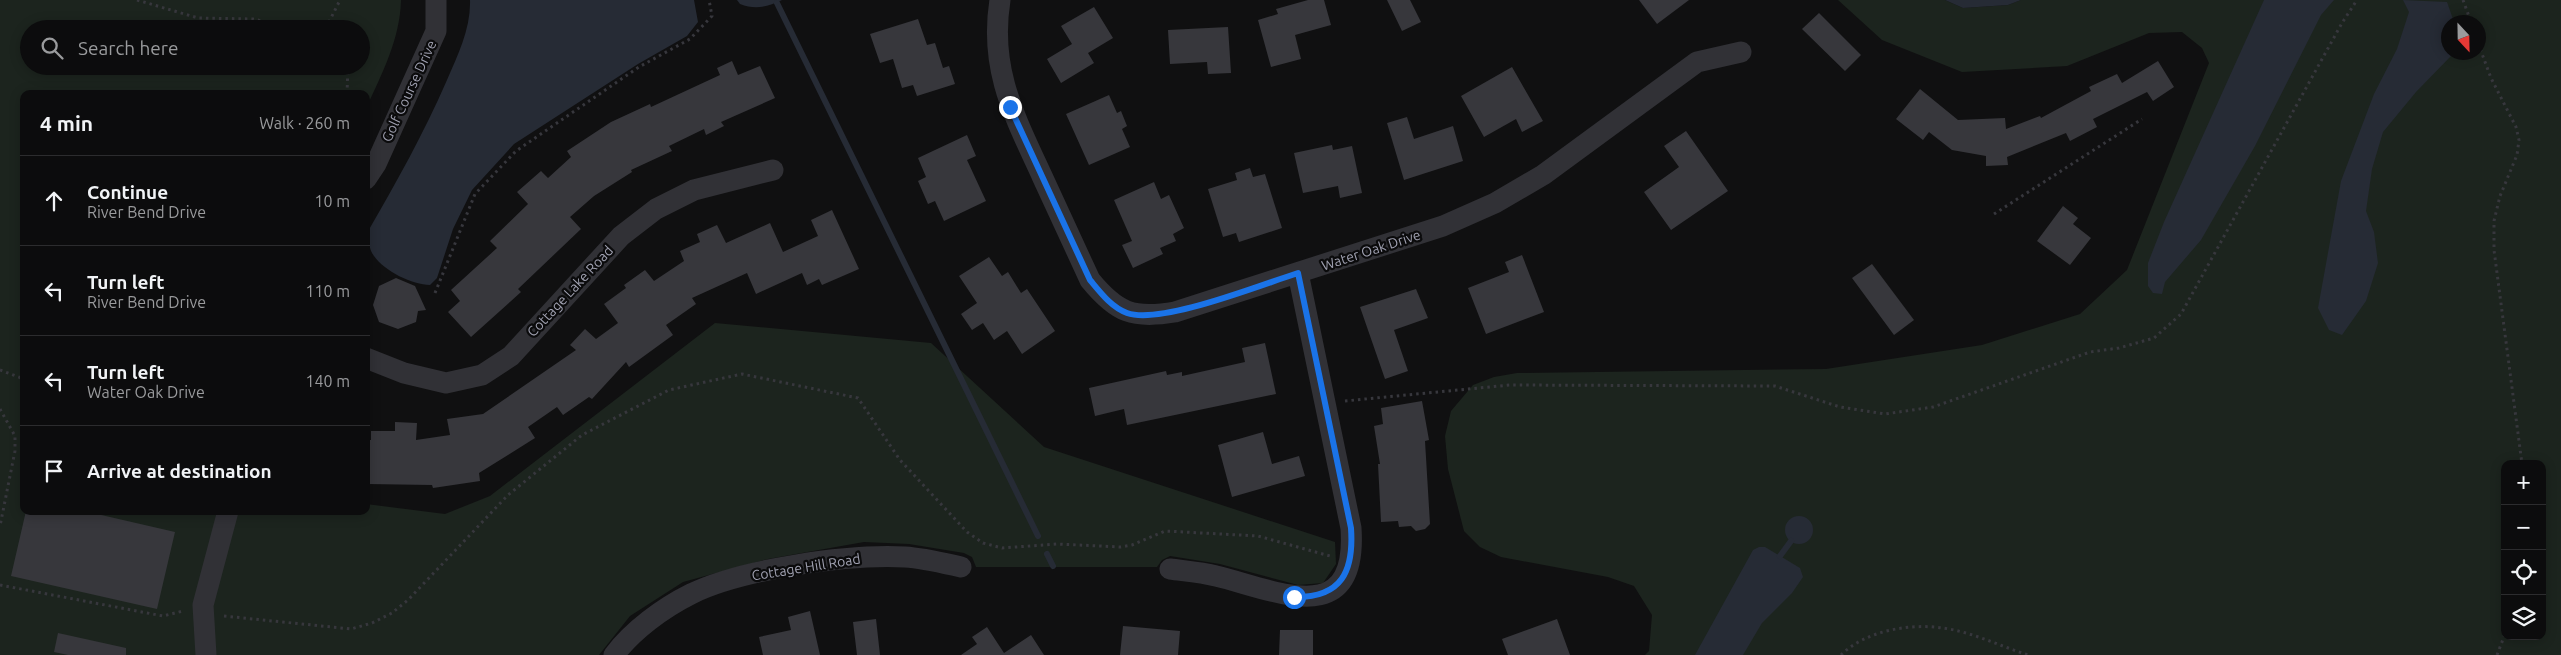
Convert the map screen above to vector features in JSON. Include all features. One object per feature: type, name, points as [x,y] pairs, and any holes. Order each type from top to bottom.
[{"type":"street","name":"Golf Course Drive","points":[[370,173],[376,164],[436,31],[436,0]]},
{"type":"street","name":"Water Oak Drive","points":[[1000,0],[998,18],[999,59],[1010,107],[1090,280],[1106,299],[1127,313],[1150,316],[1175,312],[1443,226],[1495,203],[1543,175],[1697,62],[1740,52]]},
{"type":"street","name":"Cottage Lake Road","points":[[370,360],[404,373],[446,383],[482,375],[510,356],[621,236],[656,209],[694,190],[773,170]]},
{"type":"street","points":[[1170,570],[1214,575],[1294,597],[1313,597],[1330,591],[1340,581],[1350,561],[1352,551],[1351,528],[1298,273]]},
{"type":"street","points":[[206,655],[203,605],[227,515]]},
{"type":"street","name":"Cottage Hill Road","points":[[614,655],[655,616],[692,594],[737,578],[783,568],[868,557],[906,557],[961,567]]},
{"type":"path","points":[[137,0],[198,18],[253,18],[261,20]]},
{"type":"path","points":[[331,20],[340,0]]},
{"type":"path","points":[[435,293],[475,194],[516,151],[639,67],[690,39],[712,16],[709,0]]},
{"type":"path","points":[[1325,402],[1510,385],[1775,386],[1840,407],[1885,414],[1933,407],[2090,352],[2119,348],[2154,338],[2181,314],[2342,23],[2357,0]]},
{"type":"path","points":[[2462,0],[2468,15]]},
{"type":"path","points":[[2484,60],[2491,78],[2516,127],[2519,140],[2517,155],[2500,196],[2494,221],[2494,250],[2521,460]]},
{"type":"path","points":[[347,90],[348,75]]},
{"type":"path","points":[[1994,214],[2142,119]]},
{"type":"path","points":[[0,370],[20,378]]},
{"type":"path","points":[[0,585],[163,616],[184,611],[351,629],[372,623],[392,613],[408,600],[508,496],[582,435],[669,390],[742,374],[858,398],[900,460],[967,532],[983,543],[1002,548],[1057,544],[1122,547],[1132,545],[1165,531],[1258,536],[1350,561]]},
{"type":"path","points":[[0,409],[15,436],[15,451],[0,526]]},
{"type":"path","points":[[1841,655],[1851,645],[1880,632],[1911,628],[1934,628],[1971,636],[2028,655]]},
{"type":"path","points":[[2497,655],[2503,640]]},
{"type":"shaded area","points":[[0,0],[401,0],[394,43],[370,100],[370,90],[20,90],[20,515],[370,515],[370,505],[445,514],[490,496],[715,323],[931,343],[1044,447],[1335,542],[1336,564],[1323,583],[1298,585],[1220,564],[1170,556],[1162,560],[1157,567],[976,567],[972,557],[964,553],[909,544],[864,542],[768,559],[683,582],[630,616],[599,655],[0,655]]},
{"type":"shaded area","points":[[470,0],[694,0],[698,22],[687,36],[638,64],[514,144],[472,190],[453,229],[437,278],[430,285],[415,283],[392,272],[374,256],[370,248],[370,228],[399,177],[438,100],[459,51],[466,31]]},
{"type":"shaded area","points":[[737,0],[782,0],[767,6],[756,7],[740,4]]},
{"type":"shaded area","points":[[1838,0],[1945,0],[1963,8],[2008,5],[2021,0],[2561,0],[2561,655],[1645,655],[1649,651],[1652,615],[1634,586],[1608,577],[1501,557],[1480,547],[1464,531],[1448,469],[1445,436],[1451,411],[1473,385],[1494,377],[1517,373],[1826,369],[1982,345],[2080,314],[2127,270],[2209,63],[2202,48],[2182,32],[2149,33],[2067,66],[1962,72],[1882,40]]},
{"type":"shaded area","points":[[1945,0],[2021,0],[2008,5],[1963,8]]},
{"type":"shaded area","points":[[2264,0],[2334,0],[2321,15],[2255,146],[2201,240],[2165,282],[2162,294],[2153,293],[2148,286],[2148,263],[2164,222]]},
{"type":"shaded area","points":[[2403,0],[2447,2],[2452,15],[2441,15],[2441,60],[2447,60],[2416,92],[2383,132],[2372,169],[2366,211],[2374,232],[2378,263],[2366,301],[2342,335],[2329,330],[2318,308],[2341,181],[2374,94],[2397,49],[2409,12]]},
{"type":"shaded area","points":[[1799,516],[1809,520],[1813,530],[1809,540],[1799,544],[1789,540],[1785,530],[1789,520]]},
{"type":"shaded area","points":[[1765,547],[1800,568],[1803,577],[1792,593],[1762,623],[1743,655],[1695,655],[1753,550]]},
{"type":"building","points":[[1308,0],[1324,0],[1331,25],[1295,35],[1301,59],[1271,67],[1258,20],[1278,14],[1276,9]]},
{"type":"building","points":[[1387,0],[1410,0],[1421,22],[1402,31]]},
{"type":"building","points":[[1639,0],[1689,0],[1657,24]]},
{"type":"building","points":[[1094,7],[1113,38],[1088,53],[1094,63],[1061,83],[1047,59],[1072,44],[1061,26]]},
{"type":"building","points":[[1819,13],[1861,55],[1845,71],[1802,29]]},
{"type":"building","points":[[918,19],[927,45],[935,43],[943,68],[949,66],[955,84],[917,96],[913,85],[902,88],[893,59],[880,63],[870,34]]},
{"type":"building","points":[[1228,27],[1231,73],[1208,74],[1207,62],[1170,64],[1168,30]]},
{"type":"building","points":[[732,61],[738,75],[760,66],[775,98],[721,122],[724,126],[706,135],[704,129],[669,146],[672,151],[631,170],[632,172],[594,196],[570,217],[581,229],[518,289],[521,292],[471,337],[448,312],[460,301],[451,290],[497,248],[490,241],[528,204],[517,192],[541,171],[548,178],[571,157],[567,151],[611,122],[650,104],[651,107],[720,75],[717,68]]},
{"type":"building","points":[[2158,61],[2174,87],[2153,101],[2147,92],[2093,119],[2097,127],[2070,141],[2066,133],[2007,157],[2008,165],[1986,166],[1986,156],[1952,150],[1929,132],[1923,140],[1896,119],[1920,89],[1958,120],[2005,118],[2006,129],[2040,116],[2041,118],[2091,91],[2089,87],[2117,74],[2122,83]]},
{"type":"building","points":[[1512,67],[1543,121],[1522,132],[1516,119],[1484,137],[1461,96]]},
{"type":"building","points":[[1109,95],[1117,113],[1121,111],[1127,126],[1122,129],[1130,147],[1089,165],[1066,114]]},
{"type":"building","points":[[1407,117],[1414,139],[1453,126],[1463,161],[1404,180],[1387,123]]},
{"type":"building","points":[[1686,131],[1728,191],[1671,230],[1644,192],[1679,167],[1664,146]]},
{"type":"building","points":[[967,135],[976,156],[967,160],[986,201],[944,221],[935,201],[928,204],[918,181],[926,177],[918,158]]},
{"type":"building","points":[[1332,145],[1333,150],[1352,146],[1362,193],[1340,198],[1338,186],[1303,193],[1294,153]]},
{"type":"building","points":[[1250,168],[1253,177],[1265,174],[1282,228],[1239,242],[1236,233],[1223,237],[1208,189],[1237,180],[1235,173]]},
{"type":"building","points":[[1154,182],[1161,199],[1169,195],[1184,228],[1173,234],[1176,241],[1160,248],[1163,254],[1133,268],[1122,245],[1132,241],[1114,200]]},
{"type":"building","points":[[2063,206],[2078,218],[2073,224],[2091,238],[2070,265],[2037,241]]},
{"type":"building","points":[[832,210],[859,269],[822,285],[819,279],[807,285],[802,273],[756,294],[747,273],[692,298],[696,304],[666,325],[673,335],[629,367],[626,362],[592,399],[589,397],[563,415],[557,407],[528,427],[535,438],[479,473],[480,481],[433,488],[432,485],[370,484],[371,431],[395,431],[395,422],[417,423],[416,440],[450,435],[447,419],[483,414],[576,350],[570,345],[585,329],[596,339],[618,323],[604,304],[626,288],[624,285],[645,270],[654,281],[684,261],[680,251],[700,242],[697,234],[717,225],[726,243],[770,223],[783,252],[818,236],[811,220]]},
{"type":"building","points":[[1522,255],[1544,312],[1486,334],[1468,288],[1509,272],[1505,262]]},
{"type":"building","points":[[989,257],[1002,276],[1008,272],[1021,293],[1027,289],[1055,331],[1022,354],[1007,331],[994,340],[983,323],[972,330],[961,314],[977,303],[959,276]]},
{"type":"building","points":[[1872,264],[1914,320],[1894,335],[1852,278]]},
{"type":"building","points":[[396,278],[415,286],[426,310],[418,311],[416,322],[398,329],[379,322],[373,305],[379,286]]},
{"type":"building","points":[[1416,289],[1428,318],[1394,330],[1408,371],[1385,379],[1360,307]]},
{"type":"building","points":[[1265,343],[1276,394],[1127,425],[1124,409],[1095,416],[1089,388],[1166,371],[1167,375],[1182,372],[1182,376],[1245,362],[1242,348]]},
{"type":"building","points":[[1422,401],[1429,440],[1425,441],[1430,524],[1425,529],[1416,531],[1411,526],[1399,527],[1398,521],[1381,522],[1378,464],[1380,464],[1374,426],[1383,424],[1381,408]]},
{"type":"building","points":[[1263,432],[1272,464],[1299,456],[1305,476],[1232,497],[1218,445]]},
{"type":"building","points":[[25,515],[101,515],[175,532],[157,609],[11,576]]},
{"type":"building","points":[[810,611],[820,655],[763,655],[759,637],[791,630],[788,617]]},
{"type":"building","points":[[876,619],[880,655],[857,655],[853,622]]},
{"type":"building","points":[[1557,619],[1570,655],[1508,655],[1502,639]]},
{"type":"building","points":[[1123,626],[1180,631],[1178,655],[1120,655]]},
{"type":"building","points":[[987,627],[1004,653],[1031,635],[1044,655],[961,655],[977,644],[972,637]]},
{"type":"building","points":[[1280,630],[1313,630],[1313,655],[1279,655]]},
{"type":"building","points":[[58,633],[126,648],[126,655],[68,655],[54,652]]},
{"type":"waterway","points":[[777,3],[1038,536]]},
{"type":"waterway","points":[[1780,556],[1791,541]]},
{"type":"waterway","points":[[1047,554],[1053,566]]},
{"type":"route","points":[[1010,107],[1090,280],[1106,299],[1127,313],[1150,316],[1175,312],[1298,273],[1351,528],[1352,551],[1347,570],[1330,591],[1313,597],[1294,597]]}]
